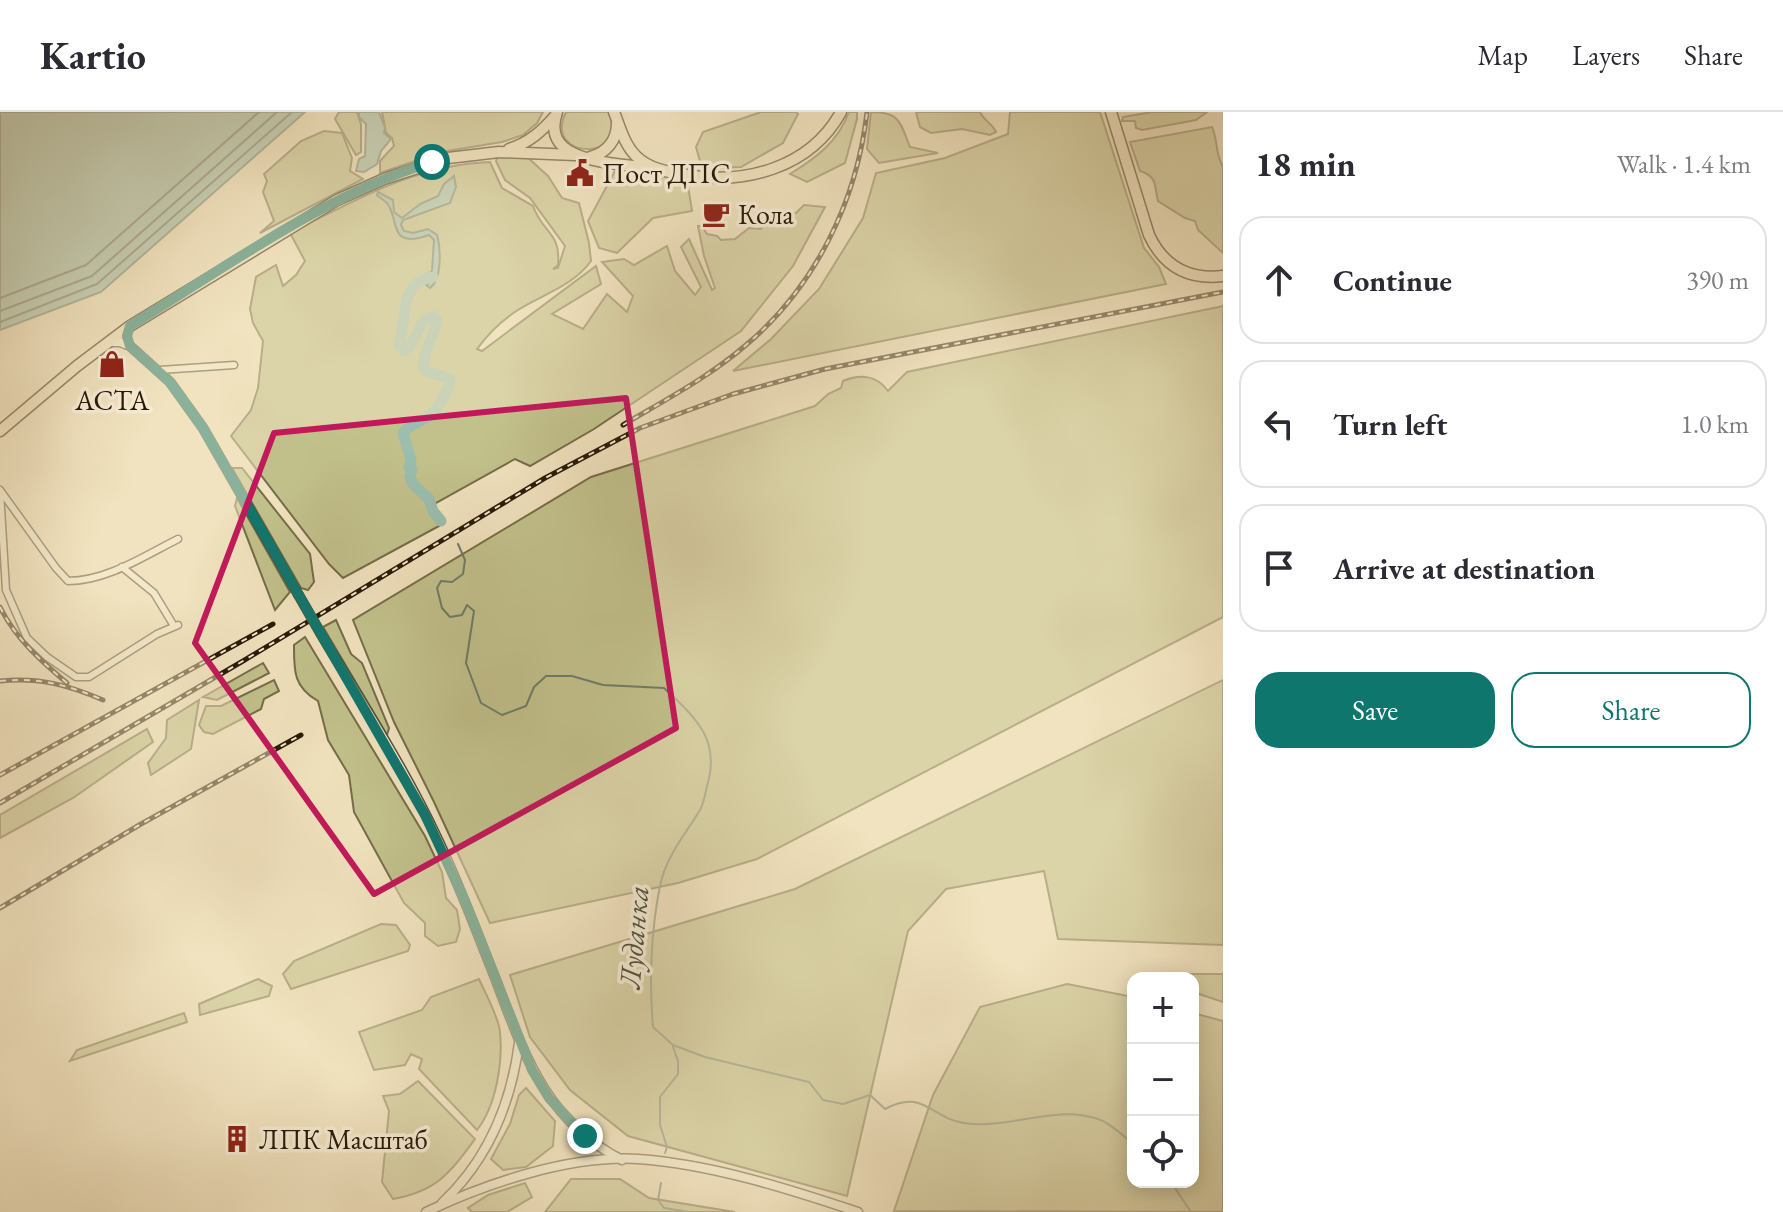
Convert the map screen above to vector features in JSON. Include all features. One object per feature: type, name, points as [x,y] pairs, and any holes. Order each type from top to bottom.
[{"type":"main road","points":[[0,431],[130,326],[299,221],[362,188],[432,162],[499,152],[575,155],[729,179],[771,170],[806,152],[824,136],[841,112]]},
{"type":"main road","points":[[1111,112],[1149,235],[1157,250],[1168,263],[1183,273],[1203,277],[1223,276]]},
{"type":"main road","points":[[499,152],[530,140],[557,114]]},
{"type":"main road","points":[[557,114],[554,131],[557,139],[561,146],[575,155]]},
{"type":"main road","points":[[616,116],[627,146],[643,162],[662,170]]},
{"type":"main road","points":[[588,157],[611,145],[615,137],[616,116]]},
{"type":"street","points":[[130,326],[127,336],[130,346]]},
{"type":"street","points":[[108,342],[130,346],[160,370],[203,428],[399,765],[437,838],[465,901],[519,1043],[549,1098],[585,1136],[622,1160]]},
{"type":"street","points":[[160,370],[234,365]]},
{"type":"street","points":[[0,490],[68,581],[85,581],[122,567],[178,539]]},
{"type":"street","points":[[0,490],[6,590],[27,638],[47,657],[76,677],[89,677],[157,634],[176,626],[154,593],[122,567]]},
{"type":"street","points":[[439,1206],[468,1175],[494,1134],[512,1085],[519,1043]]},
{"type":"street","points":[[426,1212],[550,1168],[637,1159],[716,1172],[800,1193],[858,1212]]},
{"type":"highlighted area","points":[[626,398],[676,728],[374,894],[195,643],[274,433]]},
{"type":"shaded area","points":[[339,112],[357,112],[361,124],[361,152],[356,155],[335,119]]},
{"type":"shaded area","points":[[382,112],[543,112],[537,123],[523,135],[502,142],[441,152],[380,173],[380,161],[394,146],[392,138],[386,133]]},
{"type":"shaded area","points":[[566,112],[609,112],[613,128],[609,140],[599,147],[575,147],[566,140],[562,128]]},
{"type":"shaded area","points":[[761,112],[798,114],[783,143],[741,167],[715,168],[700,161],[696,147],[703,132]]},
{"type":"shaded area","points":[[849,112],[857,112],[857,119],[845,163],[807,182],[790,174],[825,148],[839,132]]},
{"type":"shaded area","points":[[871,112],[888,114],[898,120],[910,147],[938,153],[879,163],[867,149]]},
{"type":"shaded area","points":[[916,112],[980,112],[996,132],[990,135],[962,129],[931,133],[920,127]]},
{"type":"shaded area","points":[[1010,112],[1100,112],[1144,248],[1159,267],[1166,284],[733,371],[771,339],[819,289],[863,218],[876,173],[945,158],[1008,134]]},
{"type":"shaded area","points":[[1152,112],[1207,112],[1196,120],[1142,130],[1136,128],[1135,121],[1122,121],[1123,117]]},
{"type":"shaded area","points":[[1212,127],[1223,167],[1223,253],[1198,230],[1195,221],[1158,201],[1154,182],[1140,171],[1130,142]]},
{"type":"shaded area","points":[[324,131],[342,133],[352,158],[350,171],[363,179],[260,233],[274,221],[263,192],[267,181],[264,174],[301,141]]},
{"type":"shaded area","points":[[498,156],[526,156],[548,176],[562,198],[579,203],[591,261],[576,277],[506,318],[477,349],[482,351],[596,266],[601,284],[552,314],[583,329],[607,294],[627,312],[633,296],[602,262],[624,259],[634,265],[667,246],[675,271],[695,295],[701,287],[681,247],[689,239],[712,290],[715,288],[698,226],[721,240],[735,239],[749,228],[761,229],[771,211],[796,213],[804,205],[825,207],[793,266],[741,331],[594,429],[530,466],[515,459],[429,507],[439,526],[343,578],[231,436],[251,410],[258,388],[263,341],[253,323],[250,309],[256,277],[276,265],[283,286],[296,275],[305,261],[290,233],[338,208],[411,177],[490,162],[502,188],[533,206],[557,246],[558,265],[553,269],[558,268],[565,246],[530,198],[505,180],[496,161]]},
{"type":"shaded area","points":[[642,170],[664,177],[687,179],[692,211],[653,218],[617,253],[599,248],[588,221],[615,171]]},
{"type":"shaded area","points":[[1223,306],[1223,617],[757,859],[678,883],[490,923],[394,722],[353,620],[591,477],[815,406],[828,394],[841,388],[843,381],[868,377],[888,391],[907,372]]},
{"type":"shaded area","points":[[232,468],[242,468],[310,554],[314,582],[308,590],[301,588]]},
{"type":"shaded area","points":[[237,498],[290,592],[275,610],[235,506]]},
{"type":"shaded area","points":[[336,620],[351,654],[362,663],[389,728],[387,735],[323,627]]},
{"type":"shaded area","points":[[305,637],[425,836],[442,872],[446,898],[457,910],[460,929],[456,942],[438,946],[425,936],[425,923],[404,903],[354,812],[349,775],[328,740],[318,701],[304,690],[297,677],[294,645]]},
{"type":"shaded area","points":[[263,663],[269,673],[217,700],[203,697]]},
{"type":"shaded area","points":[[274,680],[279,691],[264,699],[261,709],[213,734],[204,732],[199,725],[206,706],[221,706]]},
{"type":"shaded area","points":[[1223,680],[1223,945],[1058,939],[1044,871],[946,889],[908,931],[847,1196],[628,1136],[570,1090],[530,1037],[510,975],[795,889]]},
{"type":"shaded area","points":[[199,700],[191,749],[151,775],[148,763],[166,738],[167,720]]},
{"type":"shaded area","points":[[147,729],[153,742],[73,798],[0,838],[0,815]]},
{"type":"shaded area","points":[[381,924],[396,925],[410,945],[408,951],[291,989],[283,974],[294,961]]},
{"type":"shaded area","points":[[1199,974],[1223,974],[1223,1002],[1199,994]]},
{"type":"shaded area","points":[[258,979],[272,986],[269,996],[200,1015],[199,1004]]},
{"type":"shaded area","points":[[479,979],[497,1019],[501,1044],[493,1097],[477,1130],[419,1069],[422,1059],[411,1054],[405,1065],[374,1070],[359,1032],[422,1010],[431,997]]},
{"type":"shaded area","points":[[1067,984],[1127,996],[1127,1188],[1199,1188],[1199,1015],[1223,1021],[1223,1212],[894,1211],[933,1095],[980,1007]]},
{"type":"shaded area","points":[[184,1013],[187,1022],[70,1061],[77,1050]]},
{"type":"shaded area","points":[[418,1081],[475,1139],[441,1179],[421,1191],[393,1199],[382,1182],[389,1111],[383,1096],[400,1094]]},
{"type":"shaded area","points":[[526,1088],[555,1121],[553,1146],[526,1167],[503,1170],[491,1159],[510,1124],[519,1095]]},
{"type":"shaded area","points":[[571,1179],[620,1179],[649,1198],[735,1212],[545,1212]]},
{"type":"shaded area","points":[[525,1183],[532,1197],[507,1212],[472,1212],[468,1208],[488,1195]]},
{"type":"water","points":[[0,112],[305,112],[101,292],[0,330]]},
{"type":"water","points":[[359,112],[379,112],[384,133],[391,139],[381,151],[377,164],[364,172],[356,171],[359,159],[365,156],[366,124],[359,117]]},
{"type":"water","points":[[454,176],[456,187],[450,203],[403,220],[401,225],[404,231],[413,233],[428,229],[437,235],[439,271],[430,288],[425,284],[429,280],[420,279],[432,271],[434,240],[429,235],[416,239],[401,236],[387,203],[377,195],[378,192],[393,200],[394,212],[402,218],[420,204],[438,196],[444,184]]},
{"type":"waterway","name":"Луданка","points":[[433,277],[422,280],[409,294],[399,345],[404,351],[427,319],[433,316],[437,320],[423,366],[426,371],[450,379],[449,387],[433,412],[403,433],[411,460],[412,483],[429,499],[441,521]]},
{"type":"waterway","name":"Луданка","points":[[458,544],[465,560],[463,574],[452,582],[441,581],[437,588],[442,608],[450,617],[462,615],[467,605],[474,611],[466,663],[481,703],[502,715],[526,706],[534,687],[546,676],[572,676],[603,685],[664,688],[703,731],[711,756],[703,801],[667,865],[660,886],[653,938],[653,1027],[673,1045],[705,1057],[809,1082],[823,1100],[843,1104],[870,1095],[885,1109],[898,1103],[918,1103],[952,1120],[981,1124],[1065,1114],[1082,1115],[1108,1123],[1127,1139]]},
{"type":"waterway","points":[[665,1153],[667,1147],[660,1125],[660,1097],[678,1074],[673,1047]]},
{"type":"waterway","points":[[661,1183],[658,1200],[664,1208],[689,1212]]},
{"type":"waterway","name":"Луданка","points":[[1175,1188],[1191,1212]]},
{"type":"railway","points":[[623,425],[732,357],[793,297],[829,240],[843,210],[854,178],[867,112]]},
{"type":"railway","points":[[0,803],[243,661],[545,478],[640,428],[733,394],[825,369],[1223,292]]},
{"type":"railway","points":[[0,607],[21,639],[67,683]]},
{"type":"railway","points":[[0,775],[273,624]]},
{"type":"railway","points":[[0,681],[53,683],[103,700]]},
{"type":"railway","points":[[0,908],[141,824],[301,735]]},
{"type":"place","name":"Пост ДПС","points":[[580,173]]},
{"type":"place","name":"Кола","points":[[716,214]]},
{"type":"place","name":"АСТА","points":[[112,364]]},
{"type":"place","name":"ЛПК Масштаб","points":[[237,1139]]},
{"type":"route","points":[[432,162],[362,188],[299,221],[130,326],[127,336],[130,346],[160,370],[203,428],[399,765],[465,901],[532,1070],[549,1098],[585,1136]]}]
